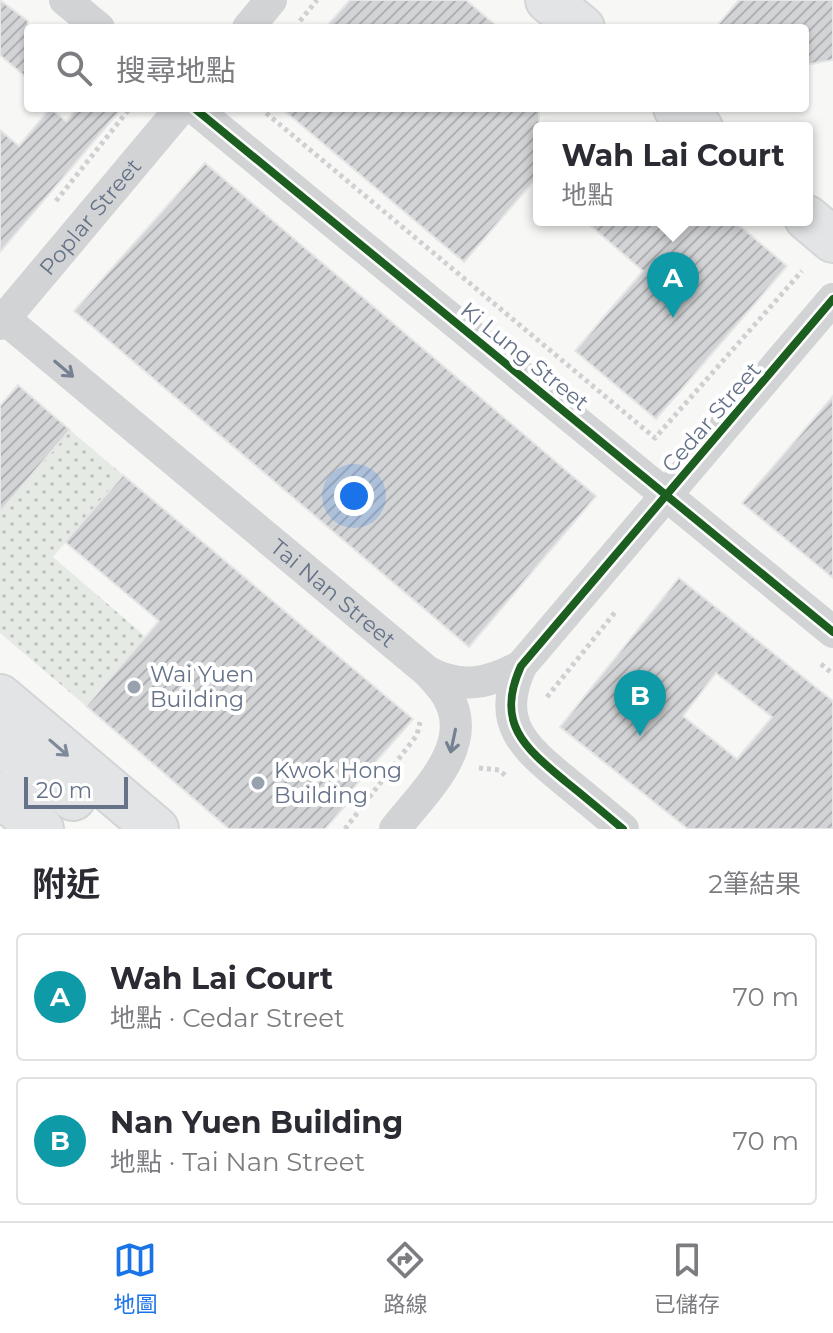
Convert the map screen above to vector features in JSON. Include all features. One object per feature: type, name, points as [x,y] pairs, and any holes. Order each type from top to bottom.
[{"type":"main road","points":[[548,0],[577,24]]},
{"type":"main road","points":[[0,697],[156,829]]},
{"type":"main road","points":[[15,754],[110,829]]},
{"type":"main road","points":[[0,794],[41,829]]},
{"type":"street","points":[[65,0],[94,24]]},
{"type":"street","points":[[251,24],[271,0]]},
{"type":"street","name":"Poplar Street","points":[[1,319],[178,112]]},
{"type":"street","name":"Ki Lung Street","points":[[199,112],[833,632]]},
{"type":"street","name":"Cedar Street","points":[[521,666],[833,299]]},
{"type":"street","name":"Tai Nan Street","points":[[1,319],[428,672],[458,683],[474,684],[521,666]]},
{"type":"street","points":[[521,666],[510,700],[519,736],[531,753],[623,829]]},
{"type":"street","points":[[395,829],[444,766],[453,748],[456,730],[454,711],[448,696],[428,672]]},
{"type":"path","points":[[298,24],[317,0]]},
{"type":"path","points":[[50,208],[127,112]]},
{"type":"path","points":[[265,112],[655,438],[802,271]]},
{"type":"path","points":[[543,701],[622,603]]},
{"type":"path","points":[[810,655],[833,674]]},
{"type":"path","points":[[345,829],[417,735],[422,719],[418,711]]},
{"type":"path","points":[[470,779],[480,767],[499,770],[511,780]]},
{"type":"shaded area","points":[[70,430],[123,475],[53,557],[146,637],[86,706],[0,633],[0,512]]},
{"type":"building","points":[[0,0],[28,21],[24,24],[24,76],[0,55]]},
{"type":"building","points":[[350,0],[466,0],[494,24],[329,24]]},
{"type":"building","points":[[739,0],[833,0],[833,60],[809,64],[809,24],[718,24]]},
{"type":"building","points":[[47,112],[55,112],[66,121],[74,112],[119,112],[0,252],[0,130],[19,146]]},
{"type":"building","points":[[286,112],[539,112],[539,122],[533,122],[533,182],[464,262]]},
{"type":"building","points":[[205,163],[596,496],[469,647],[74,311]]},
{"type":"building","points":[[591,226],[740,226],[787,266],[656,419],[575,351],[643,271]]},
{"type":"building","points":[[18,385],[70,430],[0,512],[0,406]]},
{"type":"building","points":[[833,396],[833,578],[742,503]]},
{"type":"building","points":[[123,475],[413,719],[341,802],[345,806],[325,829],[229,829],[86,706],[159,621],[65,542]]},
{"type":"building","points":[[679,578],[833,701],[833,829],[688,829],[560,727]],"holes":[[[716,673],[772,717],[737,759],[683,716]]]},
{"type":"cycle path","points":[[199,112],[833,632]]},
{"type":"cycle path","points":[[623,829],[550,769],[526,745],[518,732],[511,703],[521,666],[833,299]]},
{"type":"place","name":"Wah Lai Court","points":[[673,318]]},
{"type":"place","name":"Wai Yuen Building","points":[[134,687]]},
{"type":"place","name":"Nan Yuen Building","points":[[640,736]]},
{"type":"place","name":"Kwok Hong Building","points":[[258,783]]}]
